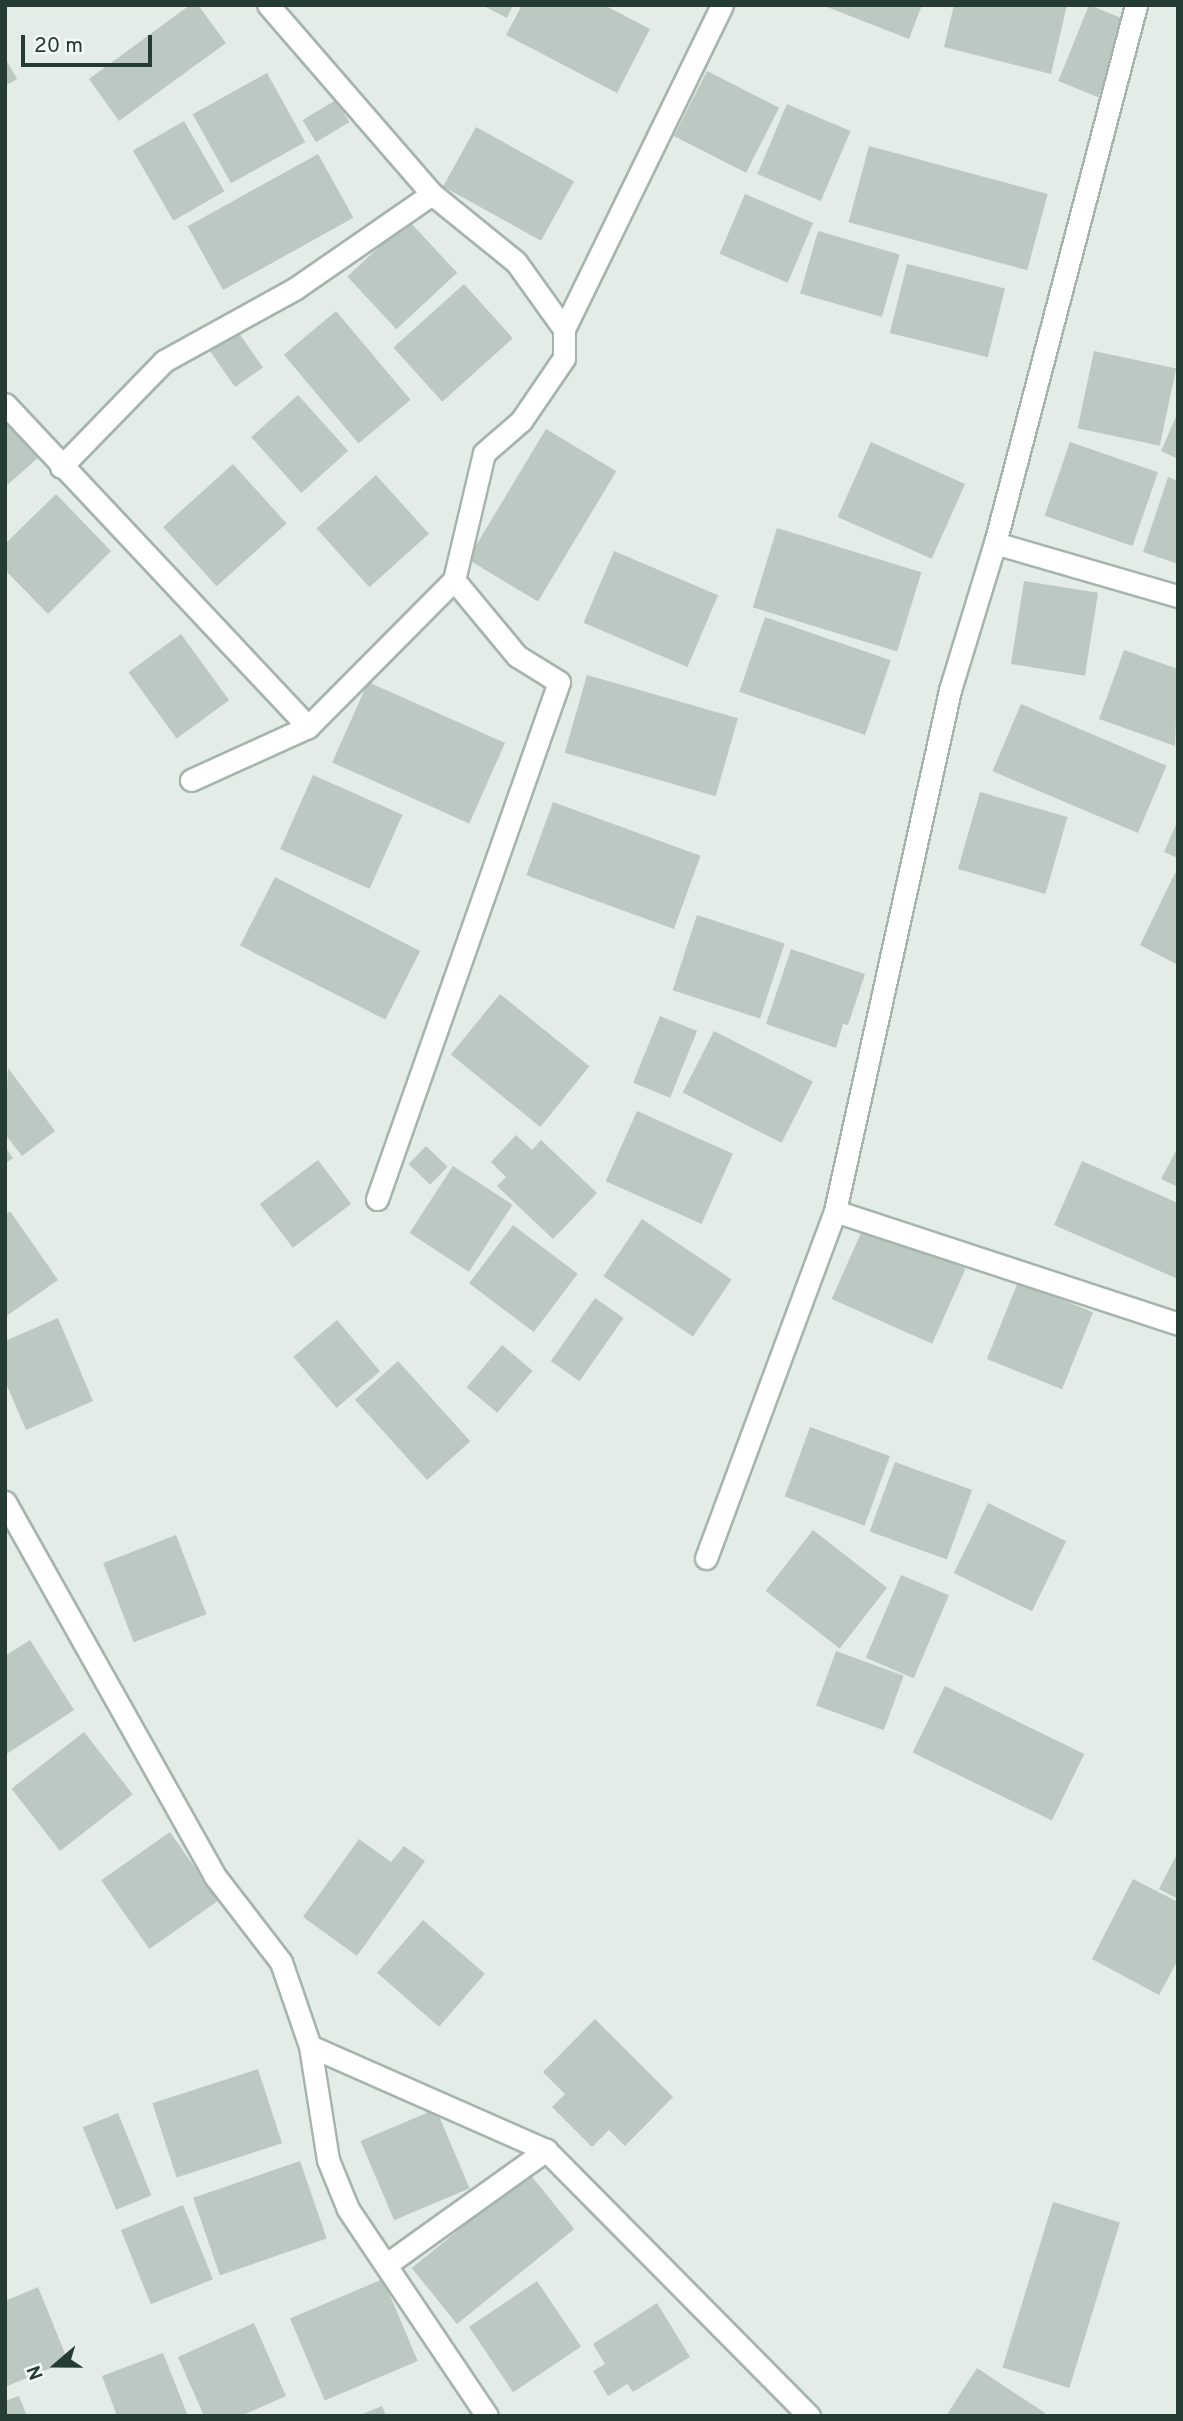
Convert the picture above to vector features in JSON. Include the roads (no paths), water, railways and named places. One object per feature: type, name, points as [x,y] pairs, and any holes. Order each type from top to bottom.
[{"type":"street","points":[[268,5],[432,194],[516,262],[564,329]]},
{"type":"street","points":[[191,780],[308,727],[453,580],[484,453],[521,421],[564,358],[564,329],[722,5]]},
{"type":"street","points":[[706,1558],[835,1212],[947,703],[995,543],[1136,5]]},
{"type":"street","points":[[61,467],[164,361],[296,288],[432,194]]},
{"type":"street","points":[[5,404],[61,467],[308,727]]},
{"type":"street","points":[[995,543],[1178,596]]},
{"type":"street","points":[[377,1199],[559,682],[517,656],[453,580]]},
{"type":"street","points":[[835,1212],[1178,1324]]},
{"type":"street","points":[[5,1502],[214,1875],[281,1962],[310,2046],[328,2160],[348,2208],[487,2416]]},
{"type":"street","points":[[310,2046],[546,2150],[809,2416]]},
{"type":"street","points":[[387,2264],[546,2150]]}]
